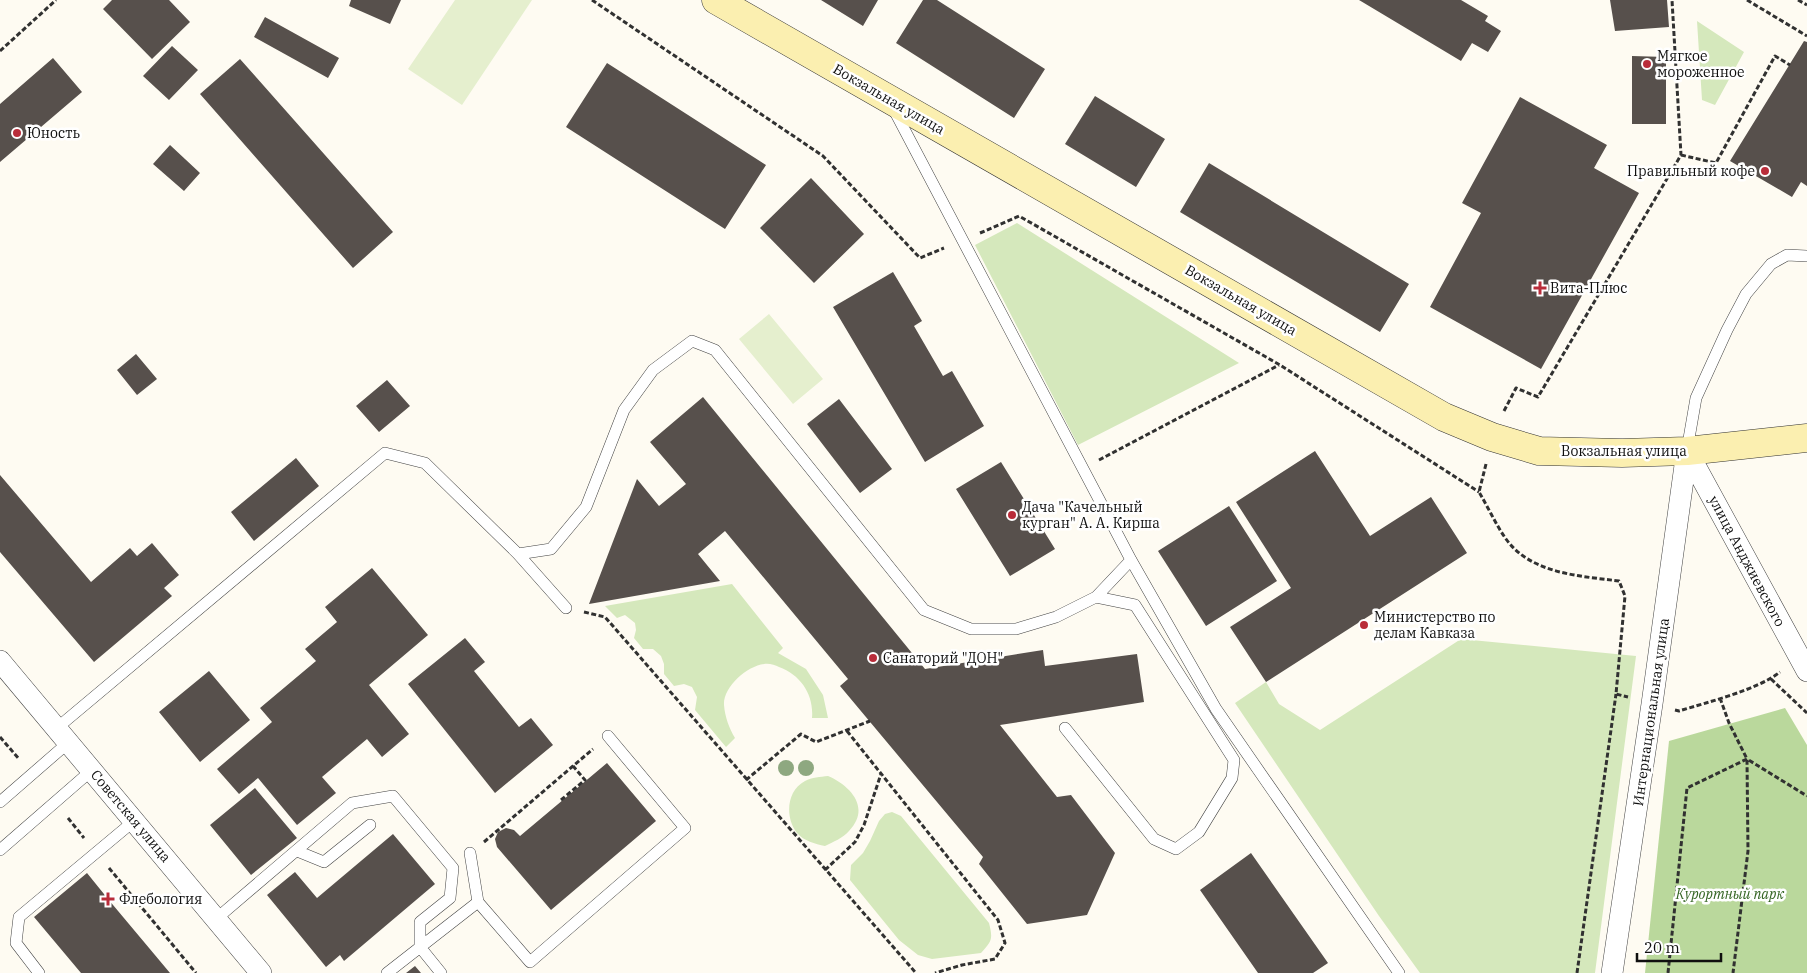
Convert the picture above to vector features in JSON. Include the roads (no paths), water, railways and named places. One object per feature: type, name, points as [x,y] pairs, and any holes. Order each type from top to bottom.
[{"type":"main road","name":"Вокзальная улица","points":[[716,0],[1444,416],[1492,437],[1540,451],[1622,453],[1687,451],[1807,438]]},
{"type":"street","name":"улица Анджиевского","points":[[1687,451],[1803,665]]},
{"type":"street","name":"Интернациональная улица","points":[[1612,973],[1655,685],[1687,451]]},
{"type":"street","name":"Советская улица","points":[[0,661],[261,973]]},
{"type":"lane","points":[[888,99],[964,240],[1130,560],[1216,709],[1399,973]]},
{"type":"lane","points":[[1687,451],[1696,398],[1727,330],[1746,294],[1771,264],[1787,255],[1807,256]]},
{"type":"lane","points":[[518,554],[551,549],[586,507],[624,410],[653,370],[692,341],[715,350],[924,610],[971,629],[1016,629],[1056,617],[1096,597],[1130,560]]},
{"type":"lane","points":[[0,802],[63,735],[385,453],[425,463],[518,554],[566,608]]},
{"type":"lane","points":[[1065,728],[1154,839],[1176,849],[1199,832],[1232,778],[1234,760],[1136,605],[1096,597]]},
{"type":"lane","points":[[470,853],[478,902],[530,962],[685,828],[608,736]]},
{"type":"lane","points":[[0,850],[92,770]]},
{"type":"lane","points":[[216,919],[352,803],[392,796],[453,868],[450,898],[420,922],[420,947],[441,973]]},
{"type":"lane","points":[[39,973],[16,943],[19,917],[134,821]]},
{"type":"lane","points":[[297,851],[324,862],[370,825]]},
{"type":"lane","points":[[387,973],[478,902]]},
{"type":"place","name":"Мягкое мороженное","points":[[1647,64]]},
{"type":"place","name":"Юность","points":[[17,133]]},
{"type":"place","name":"Правильный кофе","points":[[1765,171]]},
{"type":"place","name":"Вита-Плюс","points":[[1540,288]]},
{"type":"place","name":"Дача \"Качельный курган\" А. А. Кирша","points":[[1012,515]]},
{"type":"place","name":"Министерство по делам Кавказа","points":[[1364,625]]},
{"type":"place","name":"Санаторий \"ДОН\"","points":[[873,658]]},
{"type":"place","name":"Флебология","points":[[108,899]]},
{"type":"park label","name":"Курортный парк","points":[[1730,894]]}]
